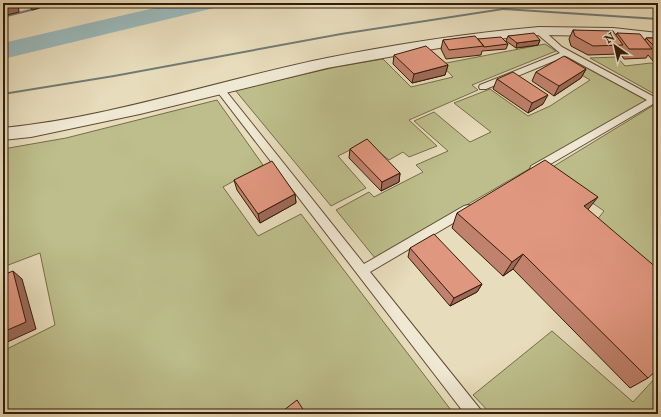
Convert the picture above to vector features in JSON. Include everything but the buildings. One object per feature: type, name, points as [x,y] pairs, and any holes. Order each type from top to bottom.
[{"type":"street","points":[[3,134],[30,131],[140,109],[218,88],[327,63],[484,36],[539,31],[613,32],[658,37]]},
{"type":"lane","points":[[539,31],[566,53],[656,101]]},
{"type":"lane","points":[[483,87],[566,53]]},
{"type":"lane","points":[[218,88],[475,414]]},
{"type":"lane","points":[[525,176],[656,101]]},
{"type":"lane","points":[[362,271],[477,204]]},
{"type":"green space","points":[[545,44],[556,51],[472,85],[478,90],[409,120],[437,146],[409,157],[403,152],[389,160],[366,142],[338,156],[366,188],[331,206],[235,90],[336,67],[383,59],[411,87],[453,77],[441,64]]},
{"type":"green space","points":[[617,57],[625,66],[651,63],[658,67],[658,96],[590,58]]},
{"type":"green space","points":[[575,59],[650,99],[375,258],[336,210],[369,192],[374,197],[423,172],[416,165],[448,151],[414,121],[434,112],[470,142],[491,132],[454,103],[490,89],[528,116],[550,106],[590,80],[565,65]]},
{"type":"green space","points":[[217,100],[263,165],[223,187],[258,236],[301,214],[454,414],[93,414],[92,409],[83,414],[3,414],[3,351],[55,325],[40,253],[3,267],[3,149],[66,138]]},
{"type":"green space","points":[[654,105],[658,108],[658,282],[593,225],[604,211],[546,171]]},
{"type":"green space","points":[[552,331],[633,402],[658,375],[658,414],[491,414],[473,395]]},
{"type":"waterway","points":[[3,51],[206,3]]},
{"type":"waterway","points":[[3,17],[38,8]]},
{"type":"waterway","points":[[3,94],[114,76],[341,34],[503,9],[658,19]]}]
